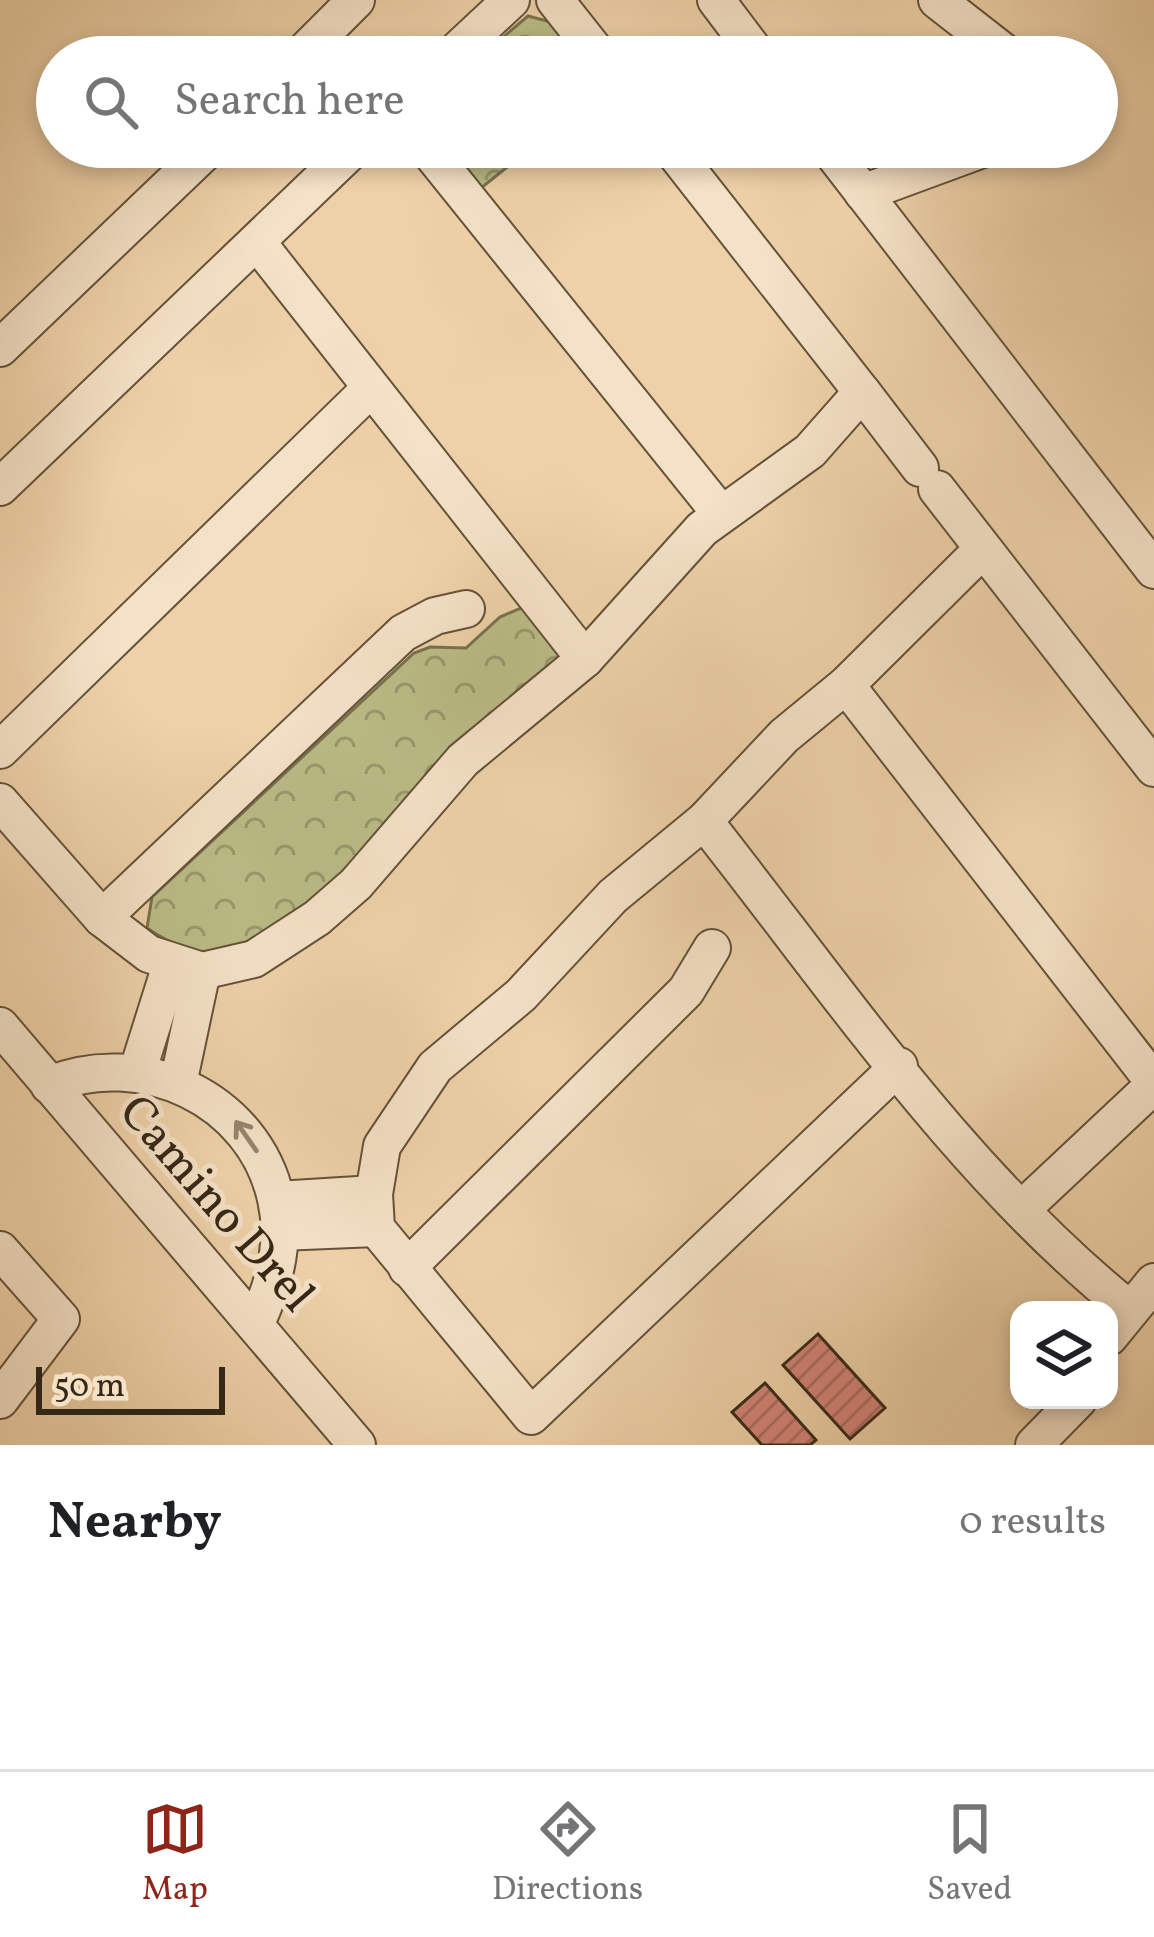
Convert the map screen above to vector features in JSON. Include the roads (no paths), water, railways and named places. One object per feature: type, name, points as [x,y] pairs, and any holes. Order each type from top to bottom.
[{"type":"street","points":[[320,36],[356,0]]},
{"type":"street","points":[[472,36],[511,0]]},
{"type":"street","points":[[555,0],[583,36]]},
{"type":"street","points":[[716,0],[744,36]]},
{"type":"street","points":[[938,0],[983,36]]},
{"type":"street","points":[[0,348],[188,168]]},
{"type":"street","points":[[0,487],[334,168]]},
{"type":"street","points":[[442,168],[721,514]]},
{"type":"street","points":[[686,168],[1154,768]]},
{"type":"street","points":[[844,168],[1154,570]]},
{"type":"street","points":[[863,193],[931,168]]},
{"type":"street","points":[[257,242],[584,659]]},
{"type":"street","points":[[0,750],[371,388]]},
{"type":"street","points":[[0,802],[102,918],[186,968],[254,959],[317,918],[356,884],[464,760],[584,659],[721,514],[810,451],[862,392]]},
{"type":"street","points":[[898,1066],[535,1415],[526,1413],[407,1268],[375,1211],[382,1146],[435,1067],[521,995],[613,896],[704,821],[784,736],[846,685],[983,549]]},
{"type":"street","points":[[102,918],[403,633],[435,616],[466,609]]},
{"type":"street","points":[[846,685],[1154,1083],[1021,1210]]},
{"type":"street","points":[[704,821],[970,1157],[1119,1323],[1154,1282]]},
{"type":"street","points":[[407,1268],[686,991],[712,948]]},
{"type":"street","points":[[137,1072],[186,968]]},
{"type":"street","points":[[178,1084],[186,968]]},
{"type":"street","name":"Camino Drel","points":[[0,1026],[357,1445]]},
{"type":"street","points":[[49,1084],[77,1073],[137,1072],[178,1084],[233,1118],[256,1149],[278,1216],[269,1295],[255,1325]]},
{"type":"street","points":[[278,1216],[375,1211]]},
{"type":"street","points":[[0,1250],[61,1319],[0,1400]]},
{"type":"street","points":[[1034,1445],[1069,1409]]}]
